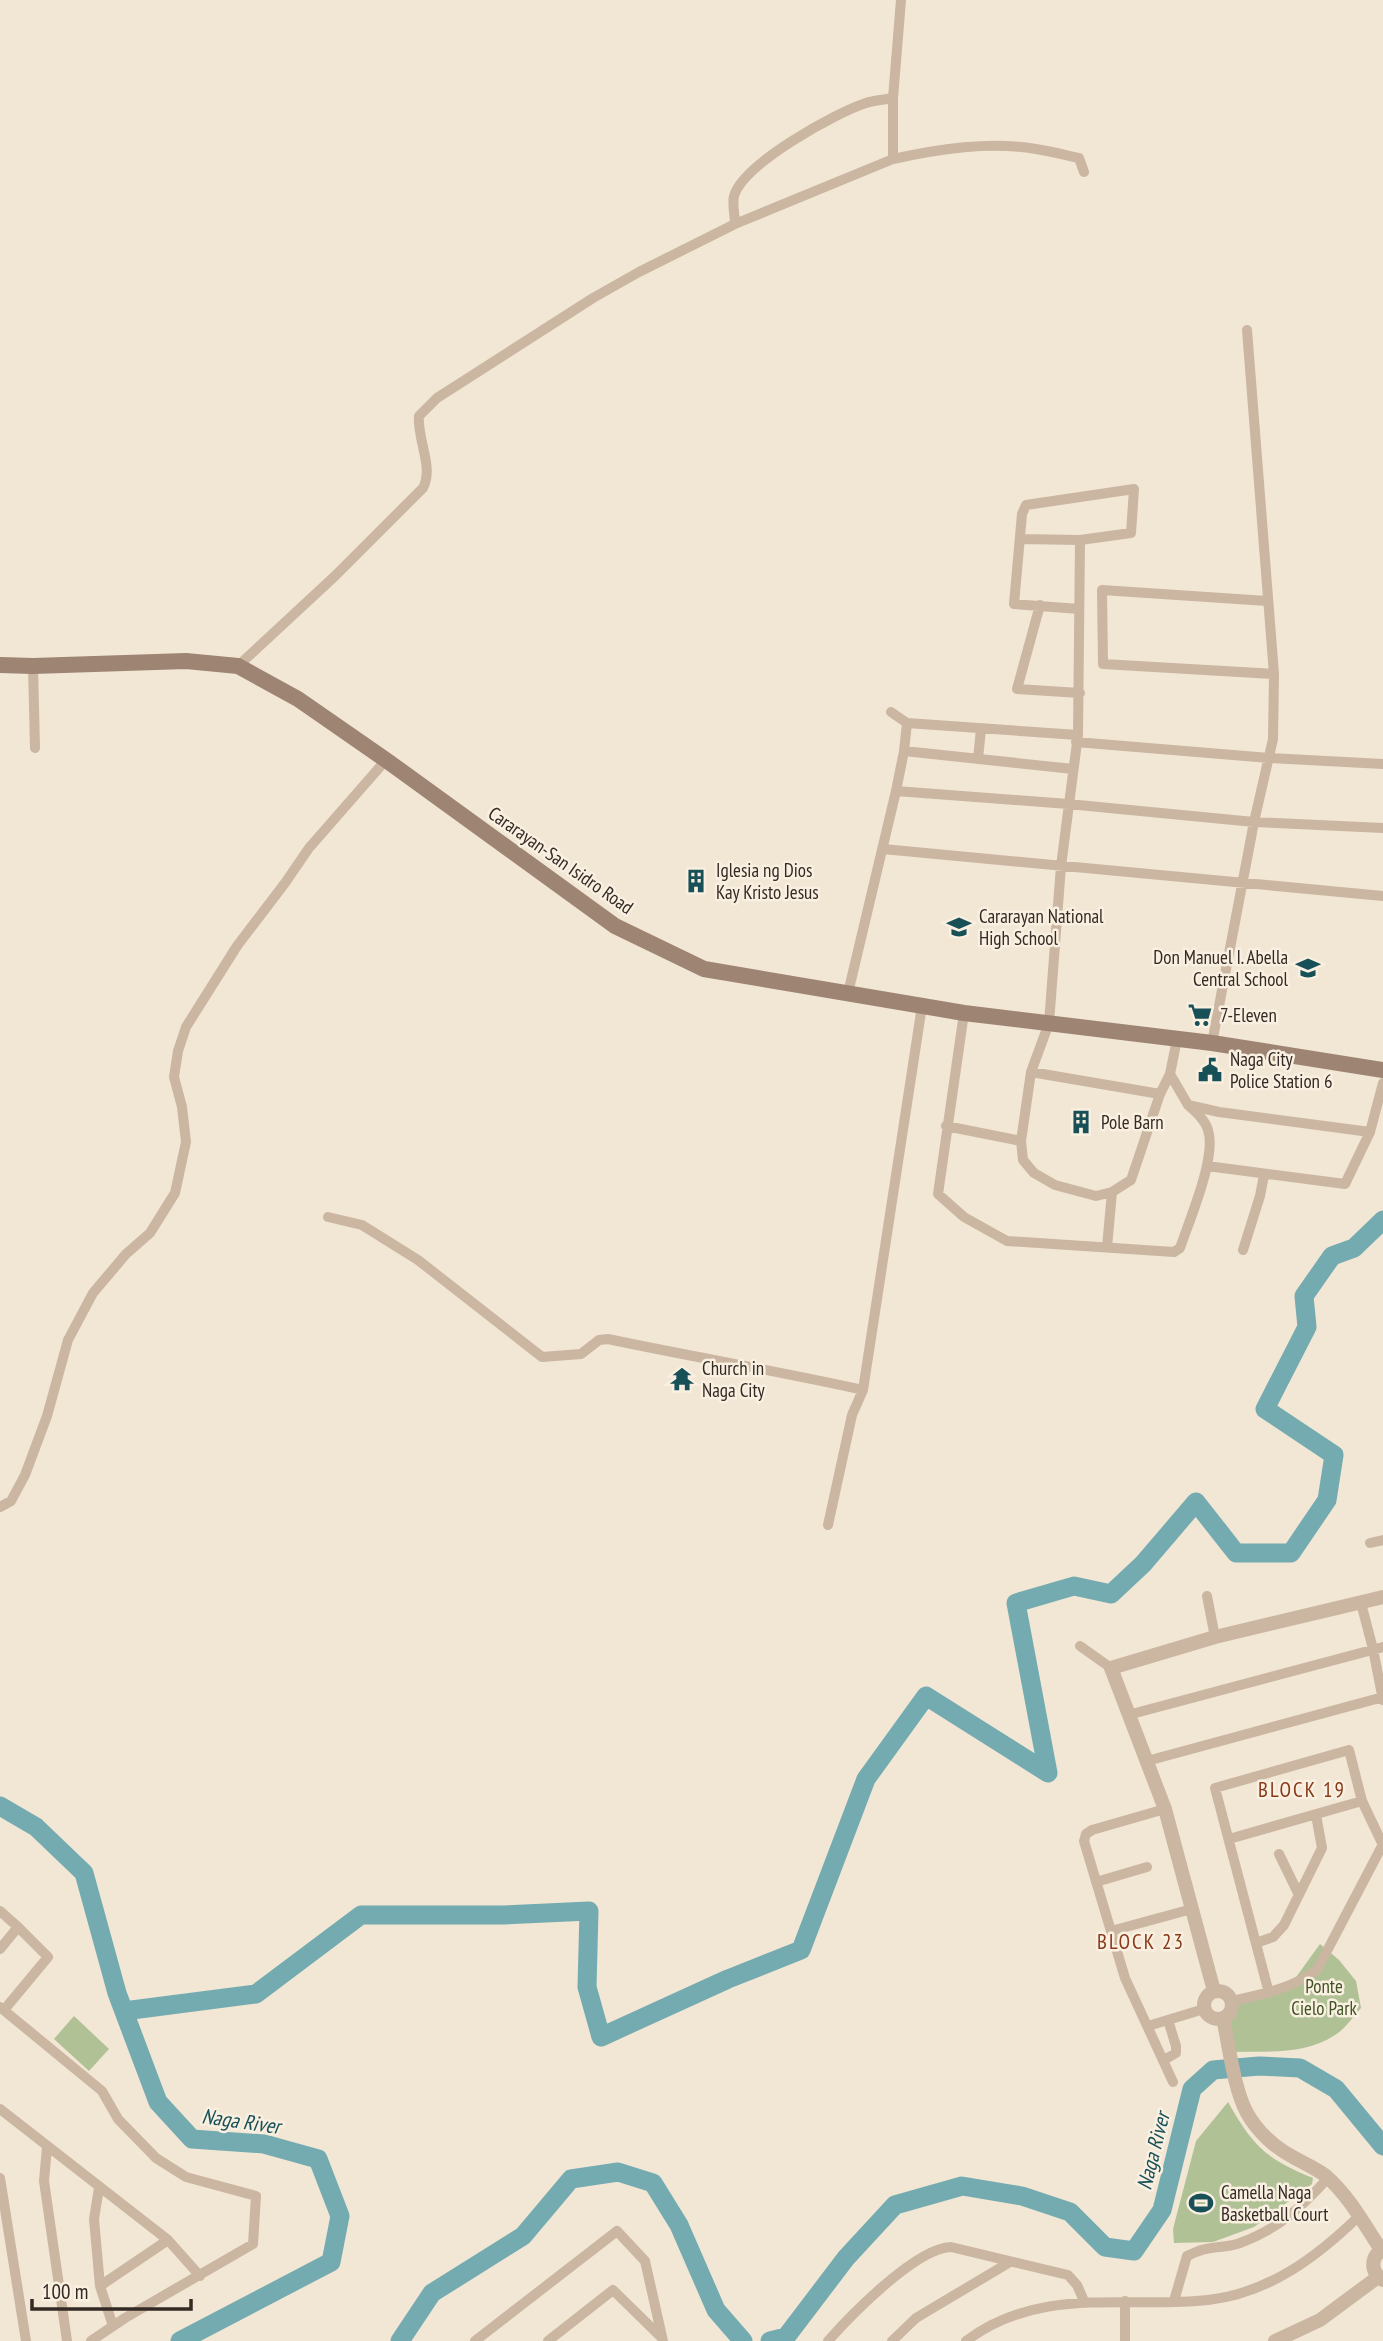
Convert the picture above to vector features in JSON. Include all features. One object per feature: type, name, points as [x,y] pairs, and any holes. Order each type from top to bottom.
[{"type":"main road","name":"Cararayan-San Isidro Road","points":[[0,665],[186,661],[238,666],[298,699],[615,926],[704,969],[964,1013],[1212,1043],[1383,1070]]},
{"type":"street","points":[[893,159],[893,98],[901,0]]},
{"type":"street","points":[[735,224],[734,197],[744,179],[767,157],[839,115],[867,103],[893,98]]},
{"type":"street","points":[[238,666],[326,585],[423,488],[428,479],[418,426],[419,416],[428,406],[593,298],[735,224],[893,159],[928,152],[1003,146],[1079,158],[1084,172]]},
{"type":"street","points":[[1212,1043],[1254,822],[1273,739],[1274,674],[1247,330]]},
{"type":"street","points":[[1020,539],[1080,540],[1131,533],[1134,489],[1026,505],[1022,514],[1014,604],[1079,609]]},
{"type":"street","points":[[1080,540],[1080,693],[1077,739],[1061,866],[1049,1023],[1031,1072],[1021,1141],[1023,1160],[1034,1173],[1055,1185],[1096,1196],[1112,1192],[1131,1180],[1160,1094],[1170,1074],[1177,1039]]},
{"type":"street","points":[[1267,601],[1102,590],[1103,664],[1274,674]]},
{"type":"street","points":[[1040,606],[1017,689],[1080,693]]},
{"type":"street","points":[[33,666],[35,748]]},
{"type":"street","points":[[891,712],[906,723],[1269,758],[1383,764]]},
{"type":"street","points":[[848,993],[896,791],[906,723]]},
{"type":"street","points":[[978,759],[981,729]]},
{"type":"street","points":[[904,751],[1073,769]]},
{"type":"street","points":[[0,1507],[11,1501],[25,1475],[47,1416],[68,1340],[93,1293],[126,1254],[150,1233],[175,1193],[186,1142],[182,1107],[174,1077],[178,1051],[186,1027],[237,946],[309,848],[386,760]]},
{"type":"street","points":[[896,791],[1254,822],[1383,828]]},
{"type":"street","points":[[883,849],[1383,896]]},
{"type":"street","points":[[828,1525],[852,1415],[863,1390],[922,1006]]},
{"type":"street","points":[[964,1013],[938,1194],[964,1217],[1007,1241],[1174,1252],[1180,1248],[1207,1166],[1211,1142],[1208,1129],[1188,1105],[1170,1074]]},
{"type":"street","points":[[1031,1072],[1160,1094]]},
{"type":"street","points":[[1207,1166],[1345,1184],[1370,1132],[1383,1083]]},
{"type":"street","points":[[1188,1105],[1219,1112],[1370,1132]]},
{"type":"street","points":[[946,1126],[1021,1141]]},
{"type":"street","points":[[1243,1250],[1265,1175]]},
{"type":"street","points":[[1107,1247],[1112,1192]]},
{"type":"street","points":[[328,1217],[362,1225],[418,1260],[542,1357],[581,1354],[599,1340],[608,1339],[789,1373],[863,1390]]},
{"type":"street","points":[[1370,1543],[1383,1540]]},
{"type":"street","points":[[1207,1596],[1215,1637]]},
{"type":"street","points":[[1111,1668],[1215,1637],[1383,1597]]},
{"type":"street","points":[[1147,1761],[1383,1698],[1378,1648],[1361,1603]]},
{"type":"street","points":[[1080,1646],[1111,1668],[1165,1809],[1214,1991]]},
{"type":"street","points":[[1128,1715],[1378,1648]]},
{"type":"street","points":[[1232,2001],[1269,1993],[1298,1983],[1317,1970],[1383,1845],[1362,1801],[1349,1750],[1214,1788],[1269,1993]]},
{"type":"street","points":[[1229,1839],[1362,1801]]},
{"type":"street","points":[[1165,1809],[1092,1830],[1086,1834],[1084,1840],[1125,1978],[1174,2082]]},
{"type":"street","points":[[1256,1943],[1273,1937],[1284,1924],[1322,1848],[1316,1815]]},
{"type":"street","points":[[1279,1854],[1298,1893]]},
{"type":"street","points":[[1096,1882],[1147,1867]]},
{"type":"street","points":[[1111,1931],[1192,1909]]},
{"type":"street","points":[[0,1911],[48,1957],[2,2009],[102,2091],[118,2119],[156,2158],[186,2177],[256,2196],[253,2244],[91,2341]]},
{"type":"street","points":[[0,1949],[18,1927]]},
{"type":"street","points":[[1214,1991],[1223,1992],[1232,2001],[1232,2009],[1223,2018],[1212,2018],[1204,2009],[1205,2000],[1214,1991]]},
{"type":"street","points":[[1148,2026],[1204,2009]]},
{"type":"street","points":[[1223,2018],[1240,2091],[1248,2113],[1259,2131],[1292,2157],[1314,2167],[1328,2178],[1382,2250],[1373,2263],[1373,2268],[1381,2279],[1291,2338],[1275,2341]]},
{"type":"street","points":[[1164,2060],[1175,2053],[1176,2046],[1168,2020]]},
{"type":"street","points":[[0,2109],[99,2189],[168,2240],[200,2276]]},
{"type":"street","points":[[47,2147],[44,2181],[67,2341]]},
{"type":"street","points":[[0,2178],[26,2341]]},
{"type":"street","points":[[1174,2301],[1187,2256],[1203,2249],[1225,2248],[1241,2243],[1286,2221],[1328,2178]]},
{"type":"street","points":[[99,2189],[94,2219],[100,2286],[113,2326]]},
{"type":"street","points":[[966,2341],[1009,2317],[1049,2306],[1084,2301],[1210,2300],[1243,2292],[1268,2283],[1308,2261],[1359,2216]]},
{"type":"street","points":[[475,2341],[617,2231],[645,2261],[663,2340]]},
{"type":"street","points":[[100,2286],[168,2240]]},
{"type":"street","points":[[828,2341],[854,2312],[886,2285],[941,2247],[951,2247],[1069,2275],[1084,2301]]},
{"type":"street","points":[[892,2341],[916,2318],[1010,2262]]},
{"type":"street","points":[[548,2341],[613,2290],[663,2340]]},
{"type":"street","points":[[1125,2301],[1125,2341]]},
{"type":"green space","name":"Ponte Cielo Park","points":[[1320,1944],[1339,1960],[1356,1981],[1361,2008],[1339,2032],[1311,2046],[1286,2051],[1234,2052],[1229,2019],[1236,2006],[1252,1992],[1294,1980]]},
{"type":"green space","points":[[74,2016],[109,2049],[89,2071],[54,2039]]},
{"type":"green space","points":[[1228,2102],[1245,2130],[1262,2149],[1283,2164],[1313,2178],[1312,2184],[1254,2227],[1213,2242],[1174,2243],[1173,2229],[1196,2141]]},
{"type":"waterway","points":[[124,2011],[256,1994],[361,1915],[504,1915],[589,1911],[587,1987],[601,2037],[728,1979],[801,1950],[866,1779],[926,1696],[1048,1773],[1016,1603],[1074,1586],[1111,1594],[1143,1564],[1196,1502],[1236,1553],[1291,1553],[1327,1500],[1334,1455],[1265,1409],[1307,1327],[1304,1296],[1332,1256],[1354,1248],[1383,1220]]},
{"type":"waterway","name":"Naga River","points":[[0,1806],[36,1827],[84,1873],[117,1993],[158,2102],[192,2139],[264,2144],[318,2159],[340,2216],[331,2262],[180,2341]]},
{"type":"waterway","name":"Naga River","points":[[770,2341],[786,2337],[846,2258],[895,2205],[962,2186],[1022,2196],[1070,2212],[1105,2247],[1134,2251],[1162,2210],[1192,2089],[1213,2070],[1259,2066],[1300,2068],[1336,2089],[1383,2146]]},
{"type":"waterway","name":"Naga River","points":[[400,2341],[432,2293],[523,2236],[571,2179],[618,2172],[653,2183],[679,2225],[716,2310],[743,2341]]},
{"type":"place","name":"Iglesia ng Dios Kay Kristo Jesus","points":[[696,881]]},
{"type":"place","name":"Cararayan National High School","points":[[959,927]]},
{"type":"place","name":"Don Manuel I. Abella Central School","points":[[1308,968]]},
{"type":"place","name":"7-Eleven","points":[[1200,1015]]},
{"type":"place","name":"Naga City Police Station 6","points":[[1210,1070]]},
{"type":"place","name":"Pole Barn","points":[[1081,1122]]},
{"type":"place","name":"Church in Naga City","points":[[682,1379]]},
{"type":"place","name":"Camella Naga Basketball Court","points":[[1201,2203]]},
{"type":"district","name":"BLOCK 19","points":[[1302,1789]]},
{"type":"district","name":"BLOCK 23","points":[[1141,1941]]}]
